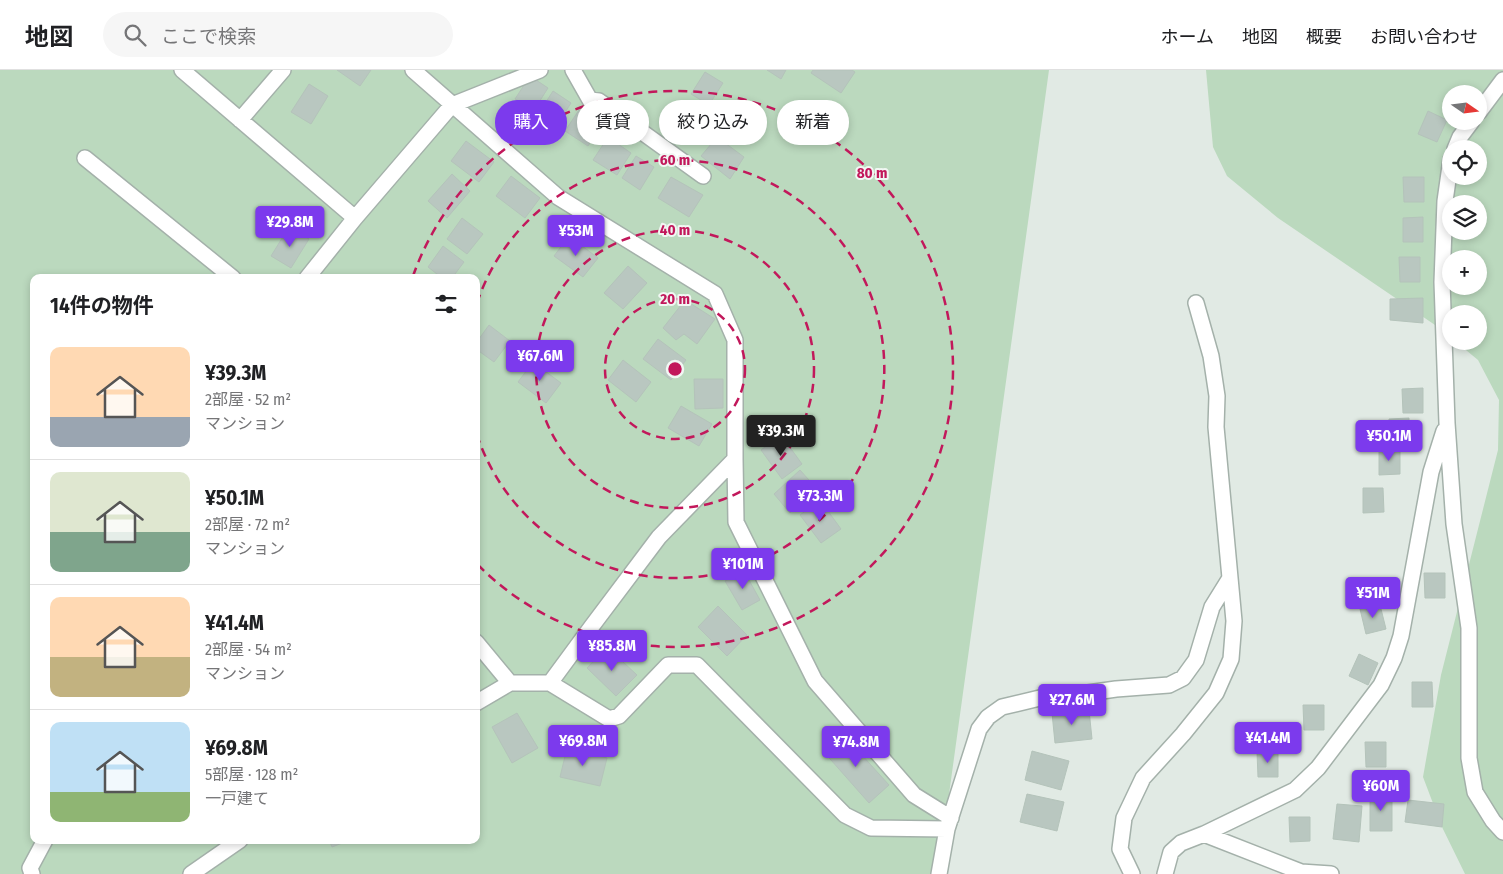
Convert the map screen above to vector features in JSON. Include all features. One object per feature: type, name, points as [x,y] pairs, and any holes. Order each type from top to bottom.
[{"type":"street","points":[[182,70],[355,218]]},
{"type":"street","points":[[240,120],[283,70]]},
{"type":"street","points":[[413,70],[558,197],[715,294],[735,340],[734,459],[736,522],[815,680],[914,796],[949,824]]},
{"type":"street","points":[[309,274],[452,105],[540,70]]},
{"type":"street","points":[[573,70],[590,100],[599,100],[703,176]]},
{"type":"street","points":[[1488,100],[1503,80]]},
{"type":"street","points":[[85,158],[228,274]]},
{"type":"street","points":[[1447,185],[1442,282],[1447,424],[1454,524],[1469,628],[1469,758],[1475,792],[1493,821],[1503,832]]},
{"type":"street","points":[[1132,874],[1120,849],[1124,818],[1143,778],[1216,694],[1231,659],[1234,621],[1216,427],[1217,396],[1211,356],[1196,303]]},
{"type":"street","points":[[1165,874],[1171,852],[1181,843],[1204,834],[1295,790],[1318,768],[1381,685],[1394,658],[1401,636],[1431,472],[1447,424]]},
{"type":"street","points":[[550,683],[659,538],[734,459]]},
{"type":"street","points":[[939,874],[949,824],[979,729],[988,717],[1002,707],[1044,697],[1169,685],[1184,678],[1196,660],[1212,607],[1230,578]]},
{"type":"street","points":[[480,647],[510,683]]},
{"type":"street","points":[[480,701],[510,683],[550,683],[608,719],[619,716],[668,666],[697,665],[845,816],[871,828],[949,824]]},
{"type":"street","points":[[1204,834],[1301,872],[1331,874]]},
{"type":"street","points":[[32,874],[30,868],[43,844]]},
{"type":"street","points":[[191,874],[234,844]]},
{"type":"green space","points":[[0,70],[1049,70],[938,874],[0,874]]},
{"type":"green space","points":[[1206,70],[1503,70],[1503,874],[1465,874],[1442,827],[1423,777],[1441,675],[1498,450],[1499,400],[1478,360],[1466,350],[1487,350],[1487,305],[1442,305],[1442,331],[1278,218],[1227,176],[1213,147]]},
{"type":"building","points":[[337,70],[371,70],[360,86]]},
{"type":"building","points":[[767,70],[786,70],[781,79]]},
{"type":"building","points":[[813,70],[852,70],[855,72],[841,93],[811,73]]},
{"type":"building","points":[[705,72],[723,83],[712,100],[701,100],[691,94]]},
{"type":"building","points":[[530,76],[548,88],[540,100],[515,99]]},
{"type":"building","points":[[309,84],[328,96],[311,124],[291,112]]},
{"type":"building","points":[[553,91],[566,100],[547,100]]},
{"type":"building","points":[[567,100],[571,103],[567,109]]},
{"type":"building","points":[[1428,111],[1442,118],[1442,130],[1437,142],[1418,134]]},
{"type":"building","points":[[577,113],[577,139],[567,132],[567,128]]},
{"type":"building","points":[[466,141],[494,162],[479,182],[451,161]]},
{"type":"building","points":[[603,145],[620,145],[631,153],[617,175],[593,160]]},
{"type":"building","points":[[710,145],[728,145],[744,157],[730,179],[701,156]]},
{"type":"building","points":[[636,156],[654,167],[640,190],[622,178]]},
{"type":"building","points":[[452,174],[470,191],[447,218],[428,201]]},
{"type":"building","points":[[511,176],[540,198],[525,218],[496,196]]},
{"type":"building","points":[[671,177],[703,195],[689,217],[658,198]]},
{"type":"building","points":[[1403,177],[1424,177],[1424,202],[1404,202]]},
{"type":"building","points":[[1423,217],[1423,242],[1403,242],[1403,218]]},
{"type":"building","points":[[462,218],[483,234],[467,254],[447,239]]},
{"type":"building","points":[[289,227],[309,239],[291,268],[271,256]]},
{"type":"building","points":[[569,236],[598,258],[583,277],[554,256]]},
{"type":"building","points":[[443,246],[464,262],[455,274],[437,274],[428,267]]},
{"type":"building","points":[[1399,257],[1420,257],[1420,282],[1400,282]]},
{"type":"building","points":[[628,266],[647,283],[623,309],[604,293]]},
{"type":"building","points":[[1423,298],[1423,323],[1390,320],[1390,299]]},
{"type":"building","points":[[685,300],[715,319],[697,344],[684,334],[676,340],[663,328]]},
{"type":"building","points":[[489,325],[510,341],[494,362],[480,352],[480,337]]},
{"type":"building","points":[[658,339],[686,360],[671,380],[643,359]]},
{"type":"building","points":[[623,360],[651,382],[636,402],[608,380]]},
{"type":"building","points":[[533,362],[561,383],[546,403],[518,382]]},
{"type":"building","points":[[694,379],[723,379],[723,408],[695,409]]},
{"type":"building","points":[[1423,388],[1423,413],[1403,413],[1402,389]]},
{"type":"building","points":[[681,406],[712,424],[699,446],[668,428]]},
{"type":"building","points":[[1409,418],[1409,443],[1389,444],[1389,419]]},
{"type":"building","points":[[781,435],[802,464],[782,479],[761,450]]},
{"type":"building","points":[[1379,450],[1400,450],[1400,474],[1379,475]]},
{"type":"building","points":[[800,470],[817,489],[790,513],[774,494]]},
{"type":"building","points":[[1363,488],[1383,488],[1384,512],[1363,513]]},
{"type":"building","points":[[820,500],[841,529],[821,543],[800,515]]},
{"type":"building","points":[[744,571],[760,600],[742,610],[725,581]]},
{"type":"building","points":[[1424,573],[1445,573],[1445,598],[1425,598]]},
{"type":"building","points":[[1380,605],[1386,629],[1366,634],[1360,609]]},
{"type":"building","points":[[718,606],[747,635],[727,656],[698,627]]},
{"type":"building","points":[[607,647],[637,675],[616,696],[587,668]]},
{"type":"building","points":[[1359,654],[1378,663],[1368,685],[1349,676]]},
{"type":"building","points":[[1412,682],[1432,682],[1433,707],[1412,707]]},
{"type":"building","points":[[1303,705],[1324,705],[1324,730],[1304,730]]},
{"type":"building","points":[[1089,710],[1092,739],[1055,743],[1052,713]]},
{"type":"building","points":[[517,713],[538,748],[512,763],[492,727]]},
{"type":"building","points":[[842,733],[889,785],[869,803],[823,751]]},
{"type":"building","points":[[1365,742],[1386,742],[1386,767],[1366,767]]},
{"type":"building","points":[[567,748],[607,758],[600,786],[560,777]]},
{"type":"building","points":[[1032,751],[1069,761],[1061,790],[1025,780]]},
{"type":"building","points":[[1257,752],[1278,752],[1278,777],[1258,777]]},
{"type":"building","points":[[1027,794],[1064,802],[1057,831],[1020,822]]},
{"type":"building","points":[[1370,794],[1392,794],[1392,831],[1370,831]]},
{"type":"building","points":[[1408,800],[1444,804],[1442,827],[1405,822]]},
{"type":"building","points":[[1337,804],[1362,806],[1359,842],[1333,839]]},
{"type":"building","points":[[1289,817],[1310,817],[1310,841],[1290,842]]}]
